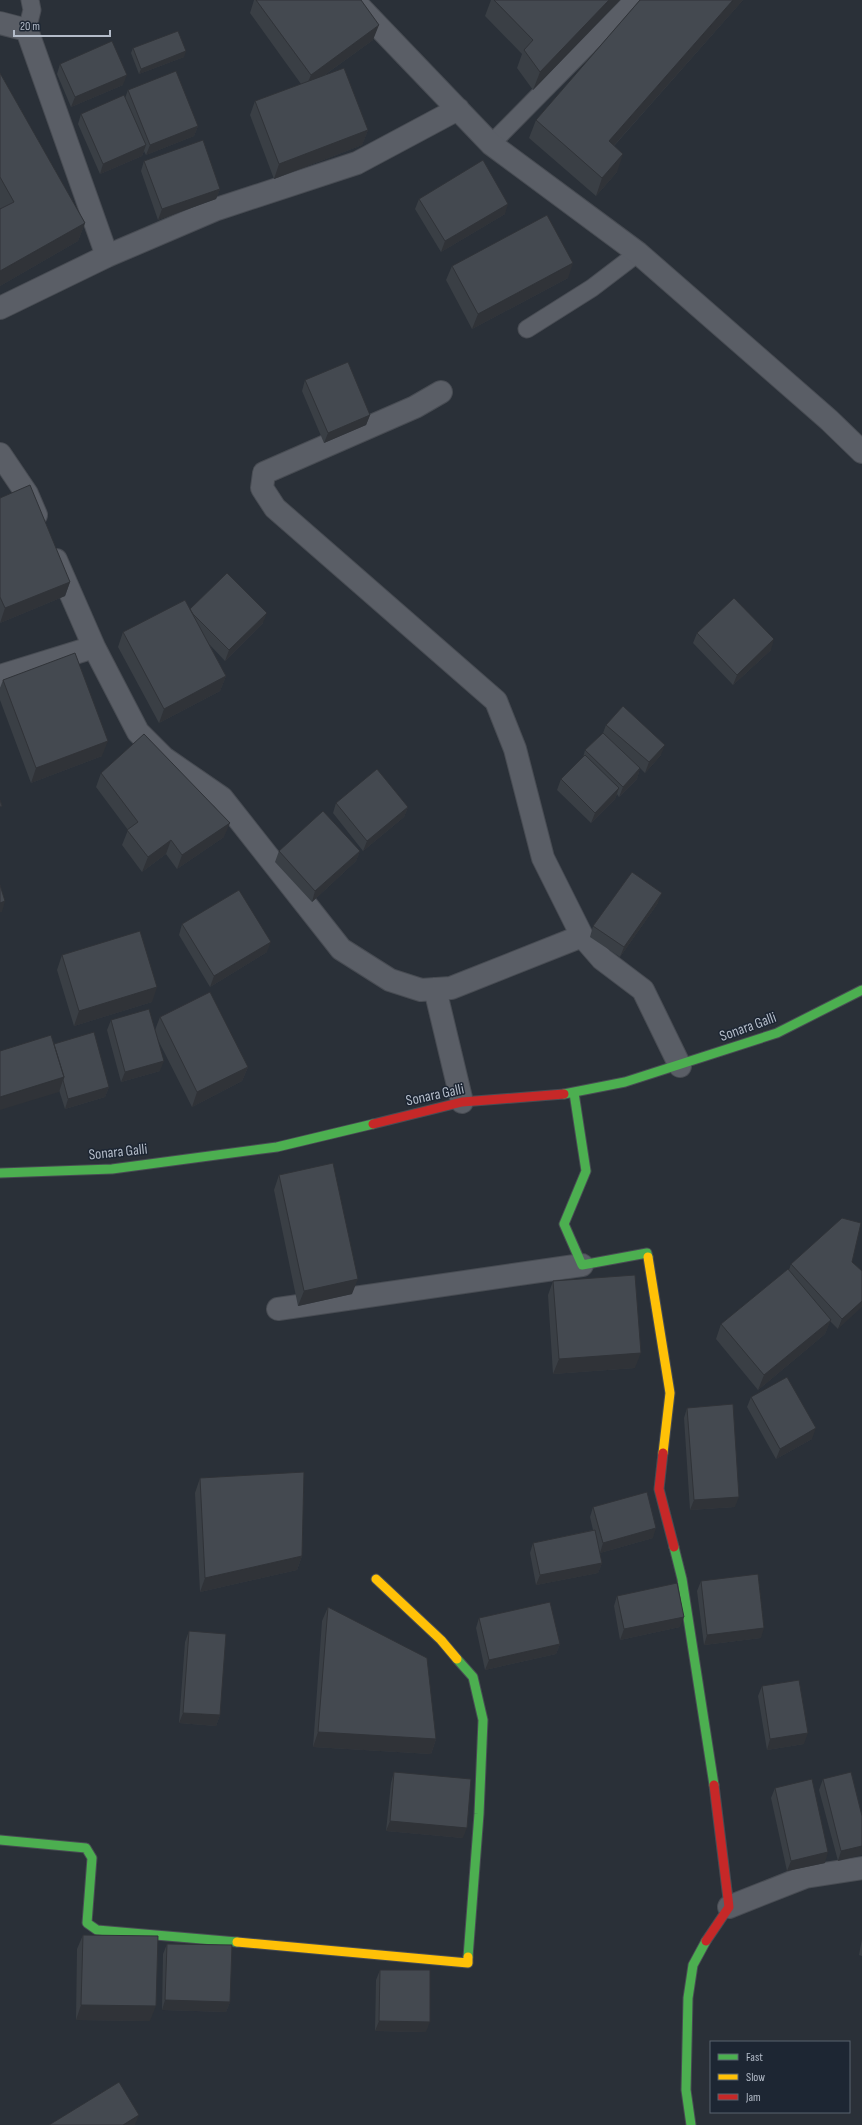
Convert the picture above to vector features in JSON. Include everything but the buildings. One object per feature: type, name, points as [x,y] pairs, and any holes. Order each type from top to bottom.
[{"type":"street","points":[[353,0],[491,144],[638,253],[829,420],[862,452]]},
{"type":"street","points":[[0,23],[26,30],[107,256]]},
{"type":"street","points":[[0,308],[107,256],[217,209],[357,163],[458,109]]},
{"type":"street","points":[[441,392],[414,407],[264,473],[262,488],[275,508],[496,701],[515,749],[544,858],[582,936],[602,959],[643,990],[680,1066]]},
{"type":"street","points":[[0,454],[27,494],[94,647],[138,732],[164,758],[222,798],[341,949],[390,980],[421,990],[451,988],[582,936]]},
{"type":"street","points":[[0,676],[94,647]]},
{"type":"street","points":[[435,989],[462,1102]]},
{"type":"street","name":"Sonara Galli","points":[[0,1173],[112,1168],[277,1147],[462,1102],[574,1093],[625,1082],[680,1066],[777,1033],[862,990]]},
{"type":"street","points":[[574,1093],[586,1171],[564,1224],[582,1265]]},
{"type":"street","points":[[278,1309],[582,1265],[647,1253],[670,1393],[659,1489],[682,1579],[720,1825],[729,1907]]},
{"type":"street","points":[[0,1840],[86,1848],[92,1858],[87,1923],[97,1930],[468,1963],[479,1814],[483,1728],[483,1720],[473,1677],[446,1645],[376,1579]]},
{"type":"street","points":[[691,2125],[686,2090],[688,1998],[693,1966],[709,1936],[729,1907],[805,1877],[862,1868]]},
{"type":"lane","points":[[26,30],[32,10],[30,0]]},
{"type":"lane","points":[[491,144],[633,0]]},
{"type":"lane","points":[[526,329],[592,288],[638,253]]},
{"type":"traffic: fast","points":[[564,1094],[625,1082],[777,1033],[862,990]]},
{"type":"traffic: fast","points":[[574,1093],[586,1171],[564,1224],[582,1265],[647,1253],[648,1257]]},
{"type":"traffic: fast","points":[[0,1173],[112,1169],[277,1147],[373,1124]]},
{"type":"traffic: fast","points":[[674,1547],[682,1579],[714,1785]]},
{"type":"traffic: fast","points":[[457,1659],[473,1677],[483,1720],[479,1814],[468,1957]]},
{"type":"traffic: fast","points":[[0,1840],[86,1848],[92,1858],[87,1923],[97,1930],[237,1942]]},
{"type":"traffic: fast","points":[[691,2125],[686,2090],[688,1998],[693,1965],[706,1941]]},
{"type":"traffic: slow","points":[[648,1257],[670,1393],[663,1453]]},
{"type":"traffic: slow","points":[[376,1579],[441,1640],[457,1659]]},
{"type":"traffic: slow","points":[[237,1942],[468,1963],[468,1957]]},
{"type":"traffic: jam","points":[[373,1124],[462,1102],[564,1094]]},
{"type":"traffic: jam","points":[[663,1453],[659,1489],[674,1547]]},
{"type":"traffic: jam","points":[[706,1941],[729,1907],[714,1785]]}]
